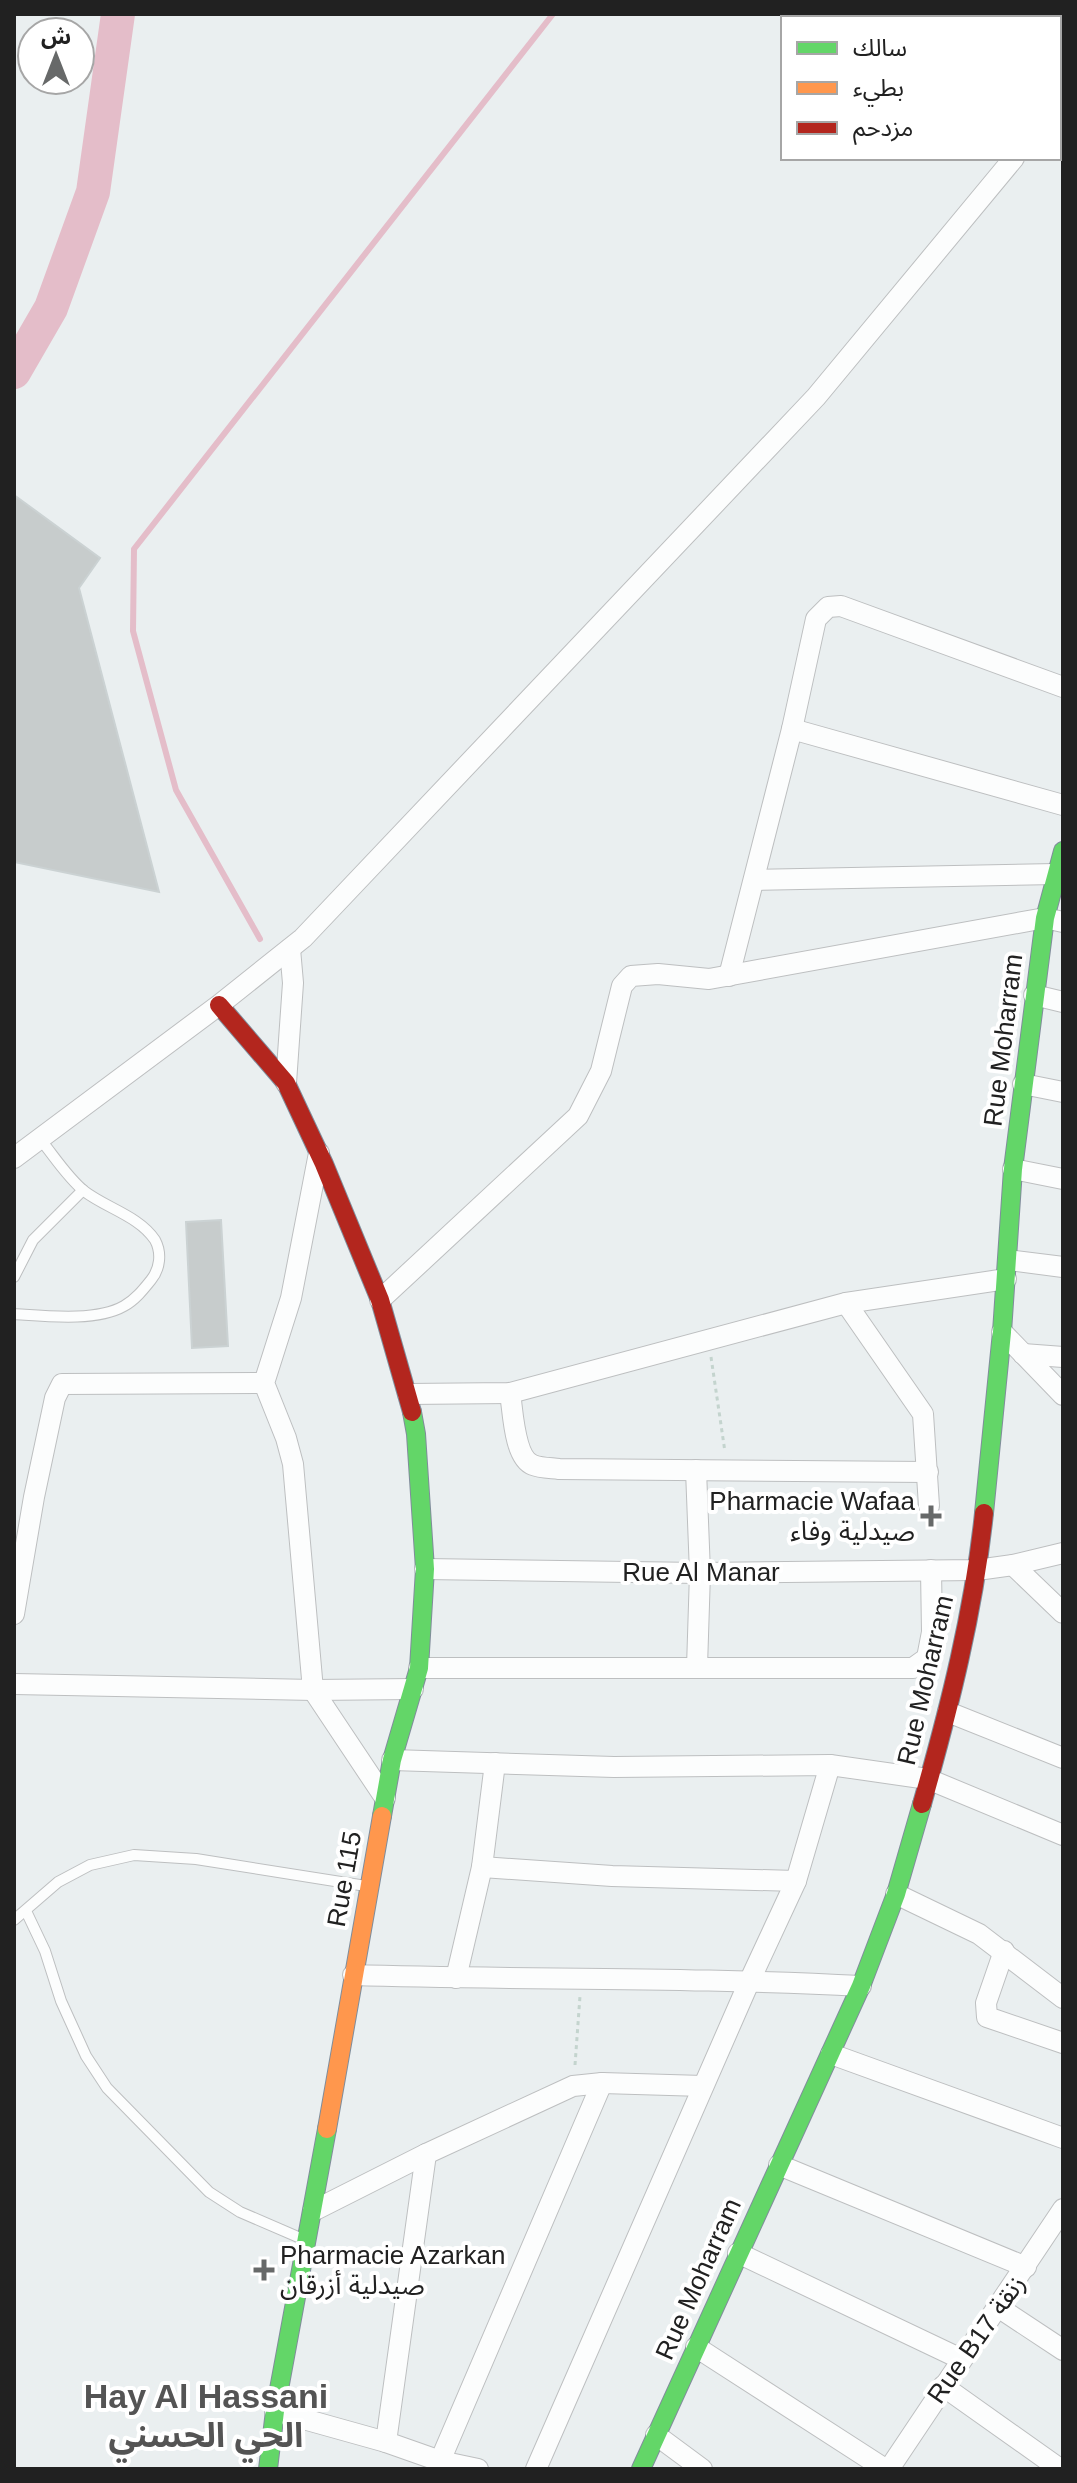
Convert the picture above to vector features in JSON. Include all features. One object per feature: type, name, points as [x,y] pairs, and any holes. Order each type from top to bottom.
[{"type":"street","points":[[14,1158],[219,1005],[303,938],[816,397],[1012,160]]},
{"type":"street","points":[[729,976],[792,729],[816,619],[826,609],[836,606],[1063,687]]},
{"type":"street","points":[[792,729],[1063,805]]},
{"type":"street","name":"Rue Moharram","points":[[641,2469],[861,1986],[896,1894],[948,1712],[977,1570],[1002,1332],[1013,1169],[1023,1084],[1034,995],[1054,920],[1056,874],[1063,851]]},
{"type":"street","points":[[754,880],[1056,874]]},
{"type":"street","points":[[380,1300],[578,1116],[601,1071],[625,980],[642,974],[709,979],[1054,920]]},
{"type":"street","points":[[286,1083],[293,995],[290,949]]},
{"type":"street","points":[[1034,995],[1063,1002]]},
{"type":"street","name":"Rue 115","points":[[219,1005],[286,1083],[319,1153],[380,1300],[408,1394],[416,1434],[425,1569],[419,1668],[392,1760],[308,2241],[275,2411],[268,2469]]},
{"type":"street","points":[[1023,1084],[1063,1092]]},
{"type":"street","points":[[319,1153],[291,1298],[264,1383],[293,1464],[313,1690],[385,1798]]},
{"type":"street","points":[[1013,1169],[1063,1179]]},
{"type":"street","points":[[408,1394],[510,1393],[846,1303],[1007,1269],[1063,1267]]},
{"type":"street","points":[[846,1303],[923,1414],[929,1506]]},
{"type":"street","points":[[1002,1332],[1063,1395]]},
{"type":"street","points":[[1023,1354],[1063,1357]]},
{"type":"street","points":[[14,1614],[34,1497],[55,1398],[62,1384],[264,1383]]},
{"type":"street","points":[[510,1393],[517,1439],[524,1458],[533,1465],[559,1469],[928,1472]]},
{"type":"street","points":[[696,1470],[700,1573],[697,1667]]},
{"type":"street","name":"Rue Al Manar","points":[[425,1569],[700,1573],[977,1570],[1063,1553]]},
{"type":"street","points":[[1013,1565],[1063,1613]]},
{"type":"street","points":[[419,1668],[913,1668],[927,1658],[932,1632],[931,1570]]},
{"type":"street","points":[[14,1684],[413,1689]]},
{"type":"street","points":[[948,1712],[1063,1758]]},
{"type":"street","points":[[392,1760],[614,1767],[830,1765],[928,1779],[1063,1835]]},
{"type":"street","points":[[456,1978],[482,1867],[495,1763]]},
{"type":"street","points":[[536,2469],[796,1881],[830,1765]]},
{"type":"street","points":[[482,1867],[612,1876],[796,1881]]},
{"type":"street","points":[[896,1894],[979,1934],[1063,1998]]},
{"type":"street","points":[[1004,1951],[986,2003],[987,2017],[1063,2043]]},
{"type":"street","points":[[353,1975],[582,1981],[750,1980],[861,1986]]},
{"type":"street","points":[[831,2054],[1063,2138]]},
{"type":"street","points":[[313,2211],[426,2154],[573,2086],[602,2083],[703,2086]]},
{"type":"street","points":[[440,2461],[602,2083]]},
{"type":"street","points":[[386,2442],[426,2154]]},
{"type":"street","points":[[779,2165],[1026,2267]]},
{"type":"street","name":"Rue B17 زنقة","points":[[887,2469],[961,2359],[1060,2222]]},
{"type":"street","points":[[738,2253],[961,2359]]},
{"type":"street","points":[[998,2307],[1063,2350]]},
{"type":"street","points":[[696,2347],[887,2469]]},
{"type":"street","points":[[943,2386],[1060,2469]]},
{"type":"street","points":[[275,2411],[386,2442],[440,2461],[478,2469]]},
{"type":"street","points":[[656,2435],[702,2469]]},
{"type":"lane","points":[[14,1314],[56,1317],[106,1313],[124,1306],[157,1272],[160,1256],[156,1242],[143,1227],[82,1192],[38,1140]]},
{"type":"lane","points":[[14,1277],[33,1240],[82,1192]]},
{"type":"lane","points":[[14,1920],[58,1882],[112,1858],[134,1855],[196,1859],[370,1886]]},
{"type":"lane","points":[[26,1911],[86,2056],[107,2088],[209,2192],[240,2212],[308,2241]]},
{"type":"path","points":[[709,1341],[726,1470]]},
{"type":"path","points":[[573,2086],[582,1981]]},
{"type":"building","points":[[14,495],[100,558],[79,588],[159,892],[14,862]]},
{"type":"building","points":[[221,1220],[228,1346],[192,1348],[186,1222]]},
{"type":"waterway","points":[[14,372],[51,308],[93,192],[118,14]]},
{"type":"waterway","points":[[260,939],[176,790],[133,631],[134,549],[553,14]]},
{"type":"traffic: fast","points":[[984,1513],[1002,1332],[1013,1169],[1045,918],[1063,851]]},
{"type":"traffic: fast","points":[[382,1816],[392,1760],[419,1668],[425,1569],[412,1412]]},
{"type":"traffic: fast","points":[[641,2469],[861,1986],[896,1894],[922,1804]]},
{"type":"traffic: fast","points":[[268,2469],[275,2411],[327,2129]]},
{"type":"traffic: slow","points":[[327,2129],[382,1816]]},
{"type":"traffic: jam","points":[[219,1005],[286,1083],[324,1164],[380,1300],[412,1412]]},
{"type":"traffic: jam","points":[[922,1804],[959,1660],[984,1513]]},
{"type":"place","name":"Pharmacie Wafaa صيدلية وفاء","points":[[931,1516]]},
{"type":"place","name":"Pharmacie Azarkan صيدلية أزرقان","points":[[264,2270]]},
{"type":"district","name":"Hay Al Hassani الحي الحسني","points":[[206,2416]]}]
